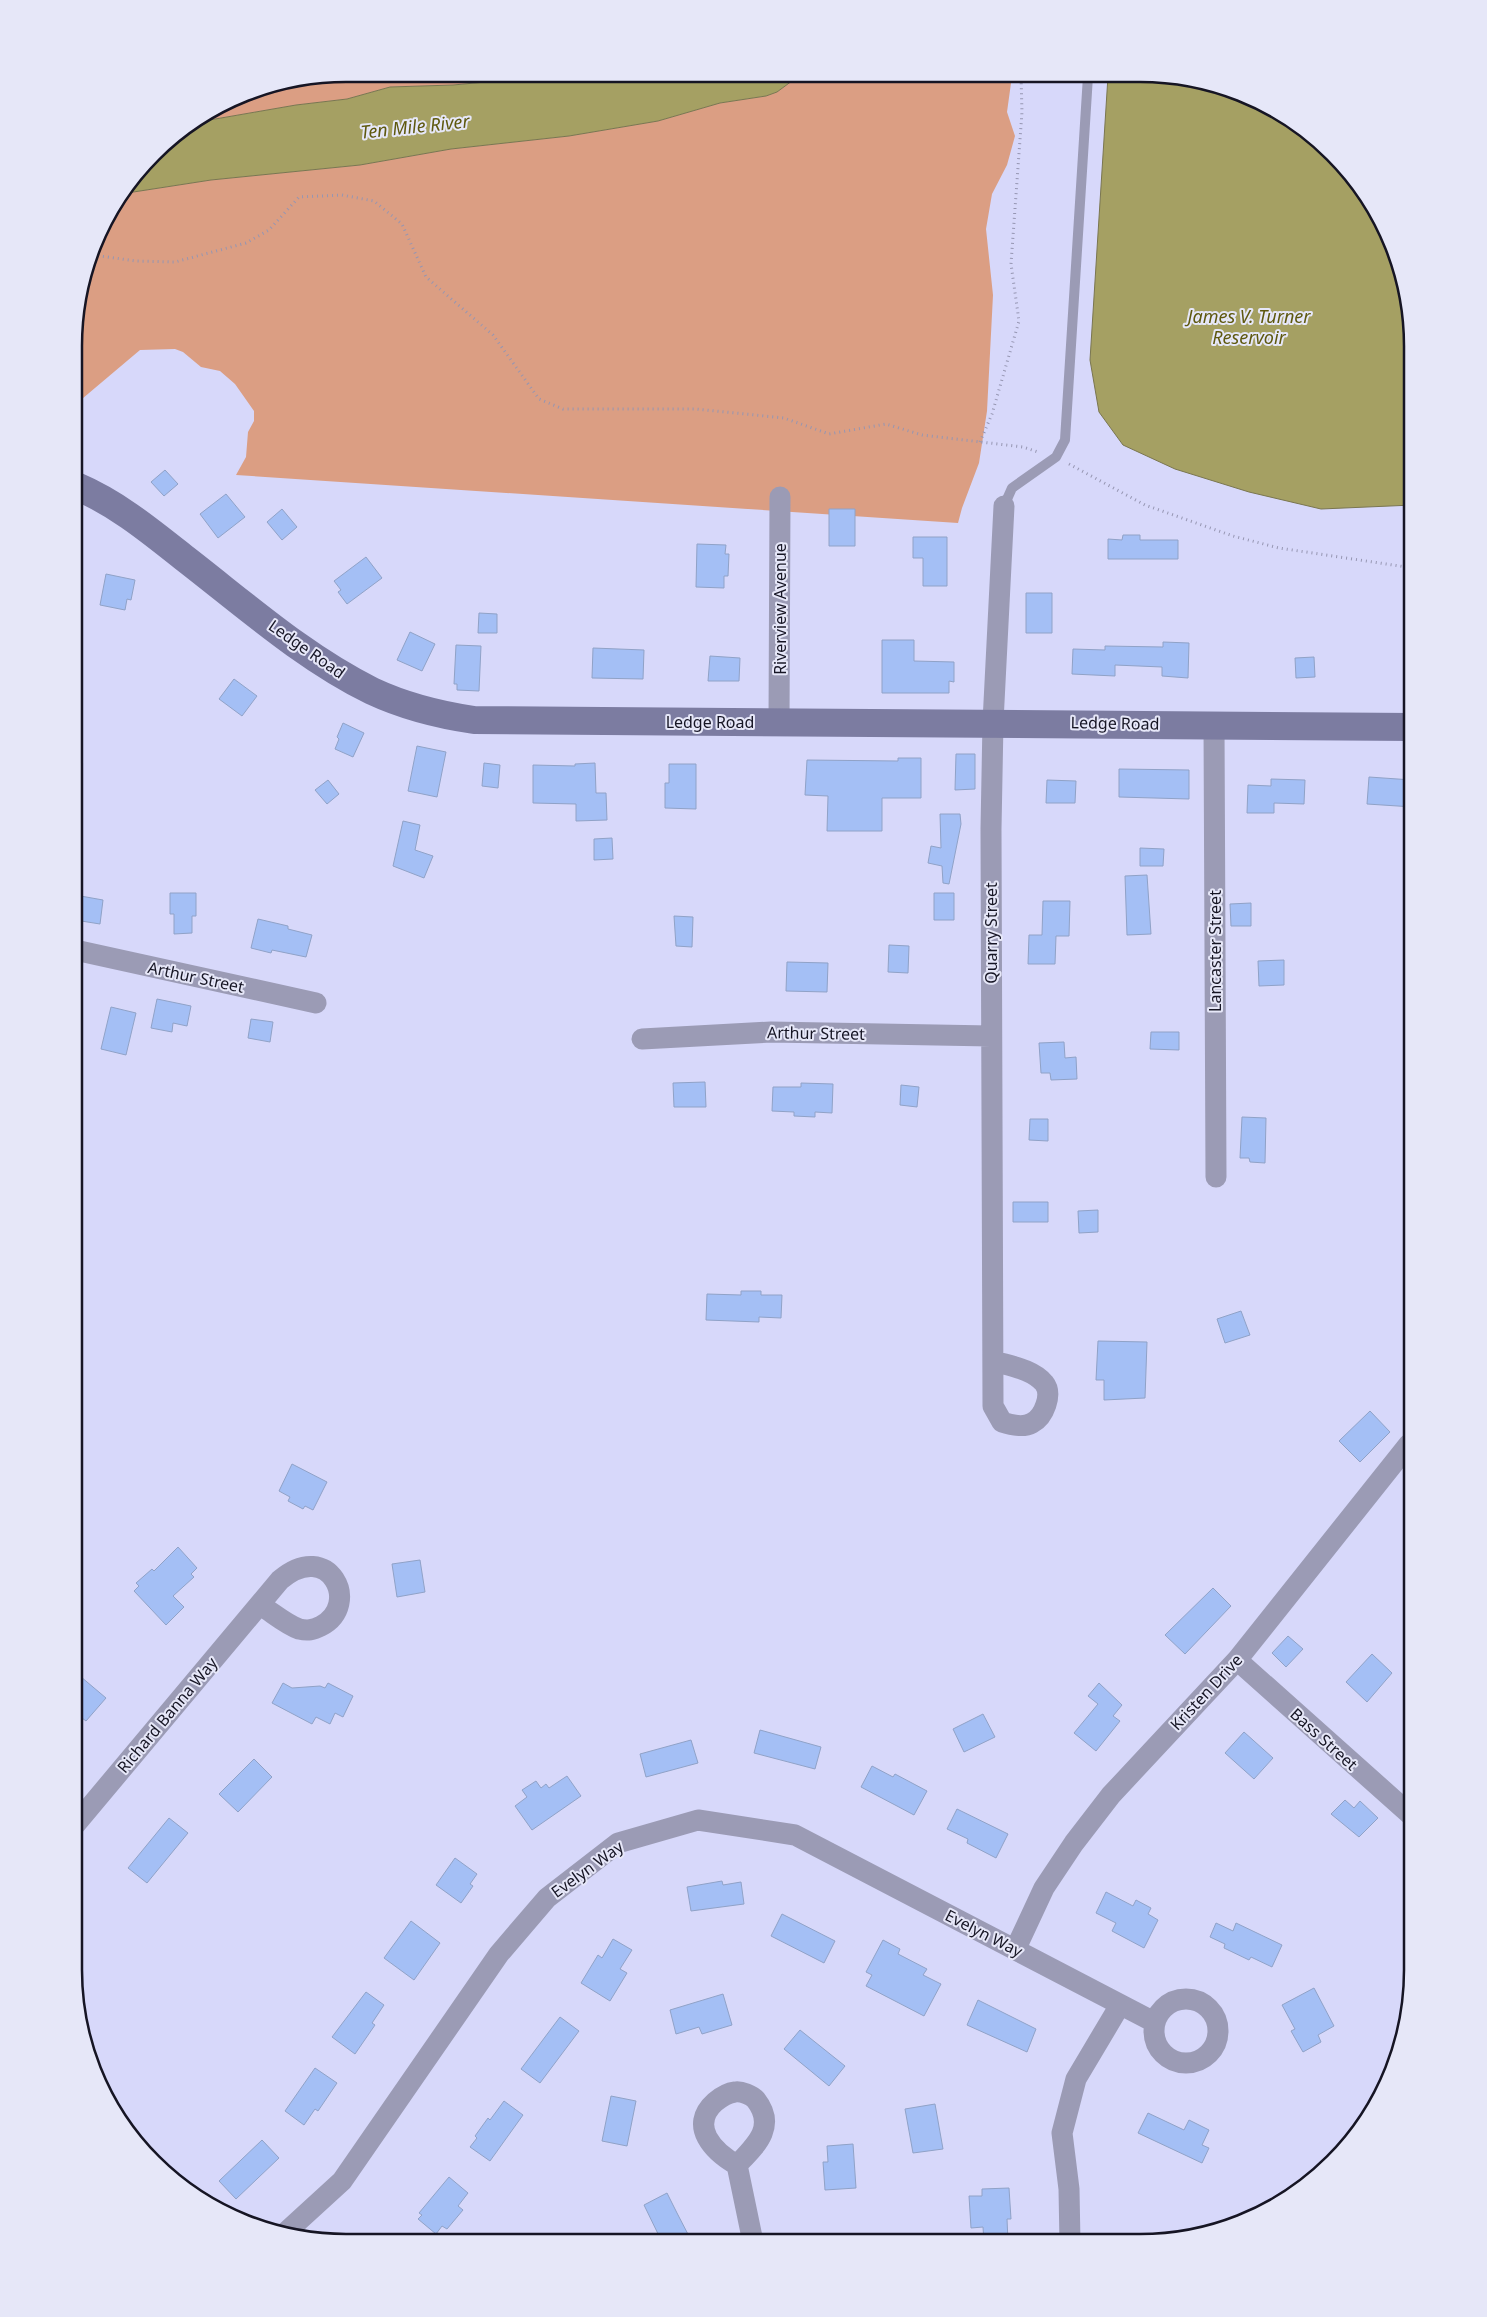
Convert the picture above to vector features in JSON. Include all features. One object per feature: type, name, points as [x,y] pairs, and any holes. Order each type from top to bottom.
[{"type":"street","name":"Ledge Road","points":[[82,489],[98,496],[133,518],[325,664],[373,691],[420,708],[474,720],[993,722],[1404,727]]},
{"type":"street","name":"Riverview Avenue","points":[[779,722],[780,497]]},
{"type":"street","name":"Quarry Street","points":[[994,1361],[991,1036],[993,722],[1004,506]]},
{"type":"street","name":"Lancaster Street","points":[[1214,724],[1216,1177]]},
{"type":"street","name":"Arthur Street","points":[[82,952],[316,1003]]},
{"type":"street","name":"Arthur Street","points":[[642,1039],[771,1032],[991,1036]]},
{"type":"street","name":"Kristen Drive","points":[[1016,1948],[1044,1888],[1084,1829],[1111,1795],[1237,1660],[1404,1450]]},
{"type":"street","name":"Richard Banna Way","points":[[82,1816],[260,1605]]},
{"type":"street","name":"Bass Street","points":[[1237,1660],[1404,1809]]},
{"type":"street","name":"Evelyn Way","points":[[291,2228],[342,2181],[500,1954],[547,1898],[618,1843],[698,1820],[795,1836],[1016,1948],[1154,2022]]},
{"type":"street","points":[[1070,2234],[1069,2189],[1062,2133],[1076,2079],[1120,2005]]},
{"type":"street","points":[[737,2165],[752,2234]]},
{"type":"lane","points":[[1004,506],[1012,488],[1056,457],[1065,440],[1088,82]]},
{"type":"path","points":[[980,442],[992,414],[1019,321],[1011,264],[1022,112],[1022,82]]},
{"type":"path","points":[[99,256],[136,261],[175,262],[246,244],[269,230],[299,197],[342,196],[374,200],[402,224],[426,277],[493,335],[539,399],[563,409],[696,409],[784,418],[829,434],[886,424],[922,435],[1023,447],[1056,457],[1145,505],[1233,536],[1279,548],[1404,567]]},
{"type":"shaded area","points":[[347,82],[486,82],[390,87],[347,99],[296,105],[213,119],[262,97],[312,85]]},
{"type":"shaded area","points":[[791,82],[1011,82],[1007,112],[1015,136],[1007,165],[992,194],[986,229],[993,295],[987,411],[979,463],[958,523],[236,475],[246,457],[248,432],[254,421],[254,411],[235,384],[220,371],[201,367],[183,352],[175,349],[140,350],[82,399],[83,330],[92,278],[110,230],[133,192],[211,180],[360,165],[451,149],[569,136],[658,121],[720,103],[766,96],[777,92]]},
{"type":"water","name":"Ten Mile River","points":[[486,82],[791,82],[777,92],[766,96],[720,103],[658,121],[569,136],[451,149],[360,165],[211,180],[133,192],[148,173],[173,148],[213,119],[296,105],[347,99],[390,87]]},
{"type":"water","name":"James V. Turner Reservoir","points":[[1108,82],[1157,83],[1192,88],[1225,97],[1257,110],[1301,137],[1339,173],[1369,215],[1390,262],[1399,295],[1404,330],[1404,505],[1321,509],[1249,492],[1175,469],[1123,445],[1099,412],[1090,360]]},
{"type":"building","points":[[165,470],[178,484],[164,496],[151,482]]},
{"type":"building","points":[[226,494],[245,517],[218,538],[200,514]]},
{"type":"building","points":[[282,509],[297,527],[282,540],[267,522]]},
{"type":"building","points":[[829,509],[855,509],[855,546],[829,546]]},
{"type":"building","points":[[1123,535],[1140,535],[1140,540],[1178,540],[1178,559],[1108,559],[1108,539],[1122,540]]},
{"type":"building","points":[[913,537],[947,537],[947,586],[923,586],[923,558],[913,558]]},
{"type":"building","points":[[697,544],[726,545],[725,554],[729,554],[728,576],[724,576],[724,588],[696,587]]},
{"type":"building","points":[[366,557],[382,578],[347,604],[338,592],[341,590],[334,581]]},
{"type":"building","points":[[106,574],[135,580],[131,600],[127,599],[125,610],[100,605]]},
{"type":"building","points":[[1026,593],[1052,593],[1052,633],[1026,633]]},
{"type":"building","points":[[479,613],[497,614],[497,633],[478,633]]},
{"type":"building","points":[[410,632],[435,644],[422,671],[397,660]]},
{"type":"building","points":[[882,640],[914,640],[914,661],[954,662],[954,682],[949,681],[949,693],[882,693]]},
{"type":"building","points":[[1163,642],[1189,643],[1188,678],[1162,676],[1162,667],[1115,665],[1115,676],[1072,674],[1073,649],[1105,650],[1105,646],[1163,647]]},
{"type":"building","points":[[456,645],[481,646],[479,691],[457,690],[457,684],[454,684]]},
{"type":"building","points":[[593,648],[644,650],[643,679],[592,678]]},
{"type":"building","points":[[710,656],[740,658],[739,681],[708,681]]},
{"type":"building","points":[[1314,657],[1315,677],[1296,678],[1295,658]]},
{"type":"building","points":[[234,679],[257,696],[242,716],[219,699]]},
{"type":"building","points":[[343,723],[364,733],[353,757],[335,749],[339,739],[337,737]]},
{"type":"building","points":[[417,746],[446,752],[437,797],[408,791]]},
{"type":"building","points":[[956,754],[975,754],[975,789],[955,790]]},
{"type":"building","points":[[898,758],[921,758],[921,798],[882,798],[882,831],[827,831],[828,796],[805,795],[807,760],[898,761]]},
{"type":"building","points":[[484,763],[500,765],[498,788],[482,786]]},
{"type":"building","points":[[595,763],[596,793],[606,793],[607,820],[576,821],[576,804],[533,803],[533,765],[575,766],[575,764]]},
{"type":"building","points":[[669,764],[696,764],[696,809],[665,808],[665,783],[669,783]]},
{"type":"building","points":[[1119,769],[1189,770],[1189,799],[1119,797]]},
{"type":"building","points":[[1369,777],[1404,779],[1404,806],[1367,804]]},
{"type":"building","points":[[1271,779],[1305,780],[1304,804],[1274,803],[1274,813],[1247,813],[1248,785],[1271,786]]},
{"type":"building","points":[[328,780],[339,794],[327,804],[315,790]]},
{"type":"building","points":[[1047,780],[1076,781],[1075,803],[1046,803]]},
{"type":"building","points":[[940,814],[960,814],[961,824],[949,884],[943,883],[942,866],[928,863],[931,846],[941,848]]},
{"type":"building","points":[[403,821],[420,825],[415,850],[433,856],[424,878],[393,866]]},
{"type":"building","points":[[612,838],[613,859],[594,860],[594,839]]},
{"type":"building","points":[[1140,848],[1164,849],[1163,866],[1140,866]]},
{"type":"building","points":[[1147,875],[1151,934],[1127,935],[1125,876]]},
{"type":"building","points":[[170,893],[196,893],[196,916],[192,916],[192,933],[174,934],[174,914],[170,914]]},
{"type":"building","points":[[934,893],[954,893],[954,920],[934,920]]},
{"type":"building","points":[[82,896],[103,900],[100,924],[82,921]]},
{"type":"building","points":[[1043,901],[1070,901],[1069,936],[1056,936],[1055,964],[1028,964],[1029,935],[1042,935]]},
{"type":"building","points":[[1251,903],[1251,926],[1231,926],[1230,904]]},
{"type":"building","points":[[674,916],[693,917],[692,947],[676,946]]},
{"type":"building","points":[[258,919],[288,926],[288,929],[312,935],[306,957],[272,950],[271,953],[251,948]]},
{"type":"building","points":[[889,945],[909,946],[908,973],[888,972]]},
{"type":"building","points":[[1284,960],[1284,985],[1259,986],[1258,961]]},
{"type":"building","points":[[787,962],[828,963],[827,992],[786,991]]},
{"type":"building","points":[[157,999],[191,1006],[187,1026],[173,1023],[172,1032],[151,1028]]},
{"type":"building","points":[[111,1007],[136,1013],[126,1055],[101,1049]]},
{"type":"building","points":[[251,1019],[273,1022],[270,1042],[248,1038]]},
{"type":"building","points":[[1151,1032],[1179,1032],[1179,1050],[1150,1049]]},
{"type":"building","points":[[1064,1042],[1065,1058],[1076,1057],[1077,1079],[1051,1080],[1050,1073],[1041,1073],[1039,1043]]},
{"type":"building","points":[[705,1082],[706,1107],[674,1107],[673,1083]]},
{"type":"building","points":[[801,1083],[833,1084],[832,1113],[815,1112],[815,1117],[794,1116],[794,1112],[772,1111],[773,1087],[801,1087]]},
{"type":"building","points":[[901,1085],[919,1087],[917,1107],[900,1105]]},
{"type":"building","points":[[1242,1117],[1266,1118],[1265,1163],[1250,1162],[1249,1158],[1240,1158]]},
{"type":"building","points":[[1030,1119],[1048,1119],[1048,1141],[1029,1140]]},
{"type":"building","points":[[1013,1202],[1048,1202],[1048,1222],[1013,1222]]},
{"type":"building","points":[[1098,1210],[1098,1232],[1079,1233],[1078,1211]]},
{"type":"building","points":[[741,1291],[761,1291],[761,1295],[782,1295],[781,1318],[759,1317],[759,1322],[706,1320],[707,1294],[741,1295]]},
{"type":"building","points":[[1241,1311],[1250,1335],[1225,1343],[1217,1319]]},
{"type":"building","points":[[1098,1341],[1147,1342],[1145,1398],[1104,1400],[1104,1380],[1096,1380]]},
{"type":"building","points":[[1370,1411],[1390,1432],[1360,1462],[1339,1441]]},
{"type":"building","points":[[292,1464],[327,1482],[313,1510],[305,1506],[303,1509],[288,1501],[290,1497],[279,1491]]},
{"type":"building","points":[[178,1547],[197,1568],[191,1574],[194,1577],[173,1596],[184,1607],[166,1625],[134,1591],[139,1586],[136,1583],[152,1569],[154,1571]]},
{"type":"building","points":[[420,1560],[425,1592],[397,1597],[392,1564]]},
{"type":"building","points":[[1213,1588],[1231,1606],[1185,1654],[1165,1635]]},
{"type":"building","points":[[1288,1636],[1303,1649],[1286,1667],[1272,1653]]},
{"type":"building","points":[[1372,1654],[1392,1673],[1367,1702],[1346,1682]]},
{"type":"building","points":[[82,1678],[106,1698],[86,1721],[82,1718]]},
{"type":"building","points":[[283,1683],[292,1688],[320,1686],[325,1688],[328,1683],[353,1696],[343,1717],[335,1713],[330,1724],[316,1717],[312,1724],[272,1703]]},
{"type":"building","points":[[1099,1683],[1122,1705],[1113,1716],[1120,1721],[1096,1751],[1074,1733],[1098,1704],[1088,1696]]},
{"type":"building","points":[[983,1714],[995,1737],[964,1752],[953,1729]]},
{"type":"building","points":[[760,1730],[821,1747],[815,1769],[754,1753]]},
{"type":"building","points":[[1244,1732],[1273,1758],[1254,1779],[1225,1753]]},
{"type":"building","points":[[691,1740],[698,1763],[646,1777],[640,1754]]},
{"type":"building","points":[[254,1759],[272,1777],[238,1812],[219,1794]]},
{"type":"building","points":[[872,1766],[893,1777],[895,1774],[927,1791],[914,1815],[861,1787]]},
{"type":"building","points":[[567,1776],[581,1796],[532,1830],[515,1806],[527,1797],[522,1790],[536,1781],[541,1788],[546,1784],[549,1788]]},
{"type":"building","points":[[1345,1800],[1354,1808],[1360,1801],[1378,1818],[1359,1837],[1331,1814]]},
{"type":"building","points":[[957,1809],[1008,1834],[996,1858],[967,1843],[968,1839],[947,1829]]},
{"type":"building","points":[[169,1818],[188,1833],[147,1883],[128,1868]]},
{"type":"building","points":[[455,1858],[477,1874],[470,1884],[473,1886],[461,1903],[436,1885]]},
{"type":"building","points":[[722,1881],[723,1885],[741,1882],[744,1904],[691,1911],[687,1887]]},
{"type":"building","points":[[1106,1892],[1133,1906],[1136,1900],[1151,1908],[1148,1914],[1158,1920],[1144,1948],[1112,1931],[1116,1923],[1096,1913]]},
{"type":"building","points":[[782,1914],[835,1941],[824,1963],[771,1936]]},
{"type":"building","points":[[411,1921],[440,1943],[414,1980],[384,1958]]},
{"type":"building","points":[[1216,1923],[1233,1931],[1236,1923],[1282,1945],[1272,1967],[1251,1957],[1249,1960],[1224,1948],[1225,1944],[1210,1937]]},
{"type":"building","points":[[613,1939],[632,1950],[620,1969],[627,1973],[610,2001],[581,1983],[598,1955],[602,1958]]},
{"type":"building","points":[[883,1940],[900,1949],[898,1954],[927,1969],[923,1975],[941,1984],[924,2016],[866,1986],[872,1975],[866,1972]]},
{"type":"building","points":[[1314,1988],[1334,2026],[1318,2035],[1321,2042],[1303,2052],[1291,2031],[1295,2029],[1282,2005]]},
{"type":"building","points":[[366,1992],[384,2005],[372,2023],[375,2025],[355,2054],[332,2037]]},
{"type":"building","points":[[723,1994],[732,2025],[702,2034],[699,2027],[676,2034],[670,2010]]},
{"type":"building","points":[[978,2000],[1036,2029],[1027,2052],[967,2025]]},
{"type":"building","points":[[560,2017],[579,2031],[540,2083],[521,2069]]},
{"type":"building","points":[[800,2030],[845,2066],[829,2086],[784,2049]]},
{"type":"building","points":[[315,2068],[337,2083],[318,2111],[315,2109],[304,2125],[285,2111]]},
{"type":"building","points":[[611,2096],[636,2101],[627,2146],[602,2141]]},
{"type":"building","points":[[504,2101],[523,2115],[490,2161],[470,2147],[477,2138],[475,2136],[488,2118],[490,2120]]},
{"type":"building","points":[[935,2104],[943,2149],[913,2153],[905,2109]]},
{"type":"building","points":[[1148,2113],[1184,2130],[1189,2120],[1209,2130],[1202,2145],[1209,2148],[1202,2163],[1138,2133]]},
{"type":"building","points":[[262,2140],[279,2158],[236,2199],[219,2181]]},
{"type":"building","points":[[853,2144],[856,2188],[825,2190],[823,2162],[828,2162],[827,2146]]},
{"type":"building","points":[[449,2177],[468,2193],[458,2206],[463,2210],[447,2229],[442,2226],[436,2234],[418,2219],[422,2215],[419,2213]]},
{"type":"building","points":[[1009,2188],[1011,2219],[1007,2219],[1008,2234],[983,2234],[983,2227],[971,2228],[969,2196],[982,2196],[982,2189]]},
{"type":"building","points":[[667,2193],[688,2234],[658,2234],[644,2205]]}]
